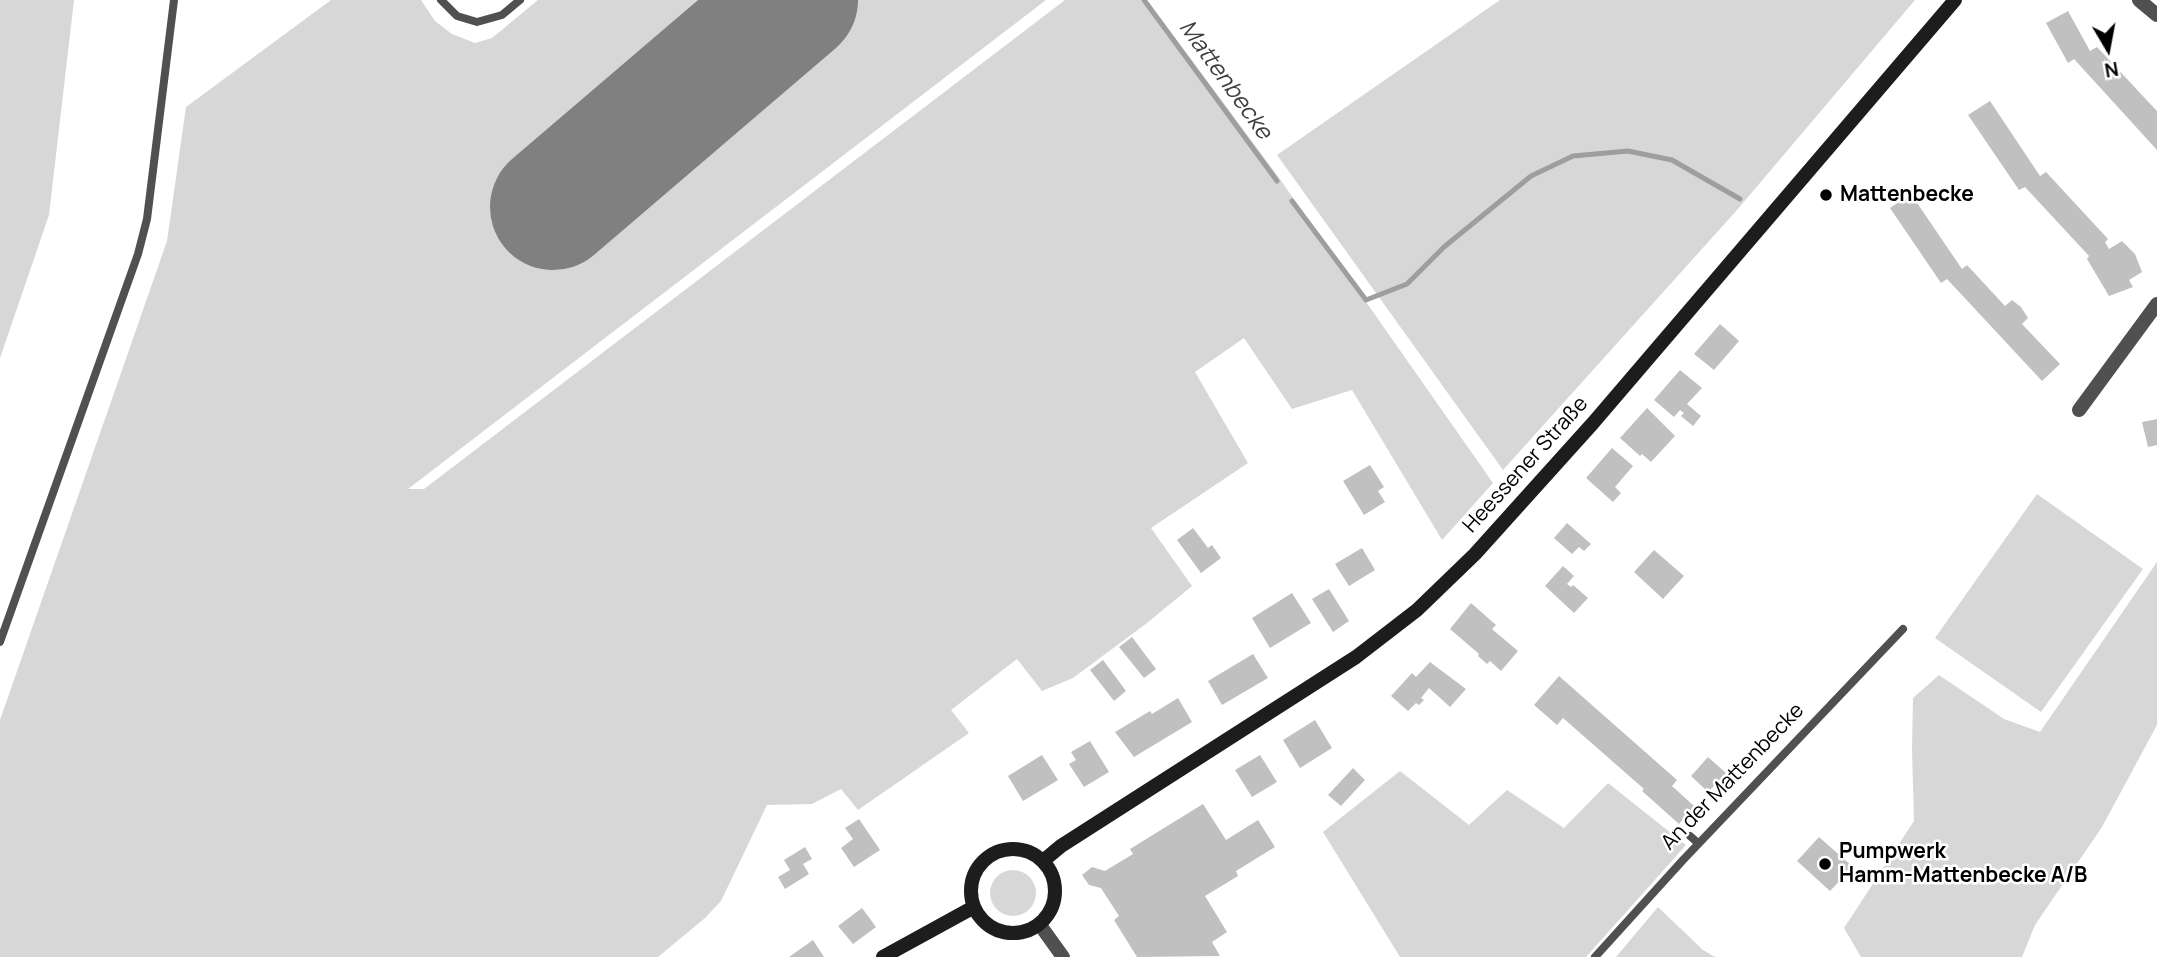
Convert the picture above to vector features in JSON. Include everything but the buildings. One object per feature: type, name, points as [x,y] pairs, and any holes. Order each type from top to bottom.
[{"type":"main road","name":"Heessener Straße","points":[[1043,861],[1061,846],[1356,657],[1417,610],[1475,554],[1593,423],[1955,0]]},
{"type":"main road","points":[[1017,849],[1031,853],[1043,861],[1054,880],[1055,901],[1040,925],[1016,934],[991,927],[981,918],[974,907],[971,893],[973,879],[990,856],[1003,850],[1017,849]]},
{"type":"main road","points":[[883,957],[974,907]]},
{"type":"street","points":[[2140,0],[2157,15]]},
{"type":"street","points":[[2079,410],[2157,304]]},
{"type":"street","points":[[1040,925],[1063,957]]},
{"type":"lane","points":[[0,642],[138,254],[147,219],[174,0]]},
{"type":"lane","points":[[441,0],[457,16],[477,22],[502,15],[520,0]]},
{"type":"lane","name":"An der Mattenbecke","points":[[1595,957],[1698,843],[1903,629]]},
{"type":"lane","points":[[1690,836],[1698,843]]},
{"type":"shaded area","points":[[0,0],[74,0],[49,215],[0,358]]},
{"type":"shaded area","points":[[331,0],[421,0],[435,21],[452,34],[475,43],[492,38],[538,0],[1046,0],[408,489],[424,489],[1065,0],[1147,0],[1277,175],[1493,483],[1442,540],[1352,390],[1292,409],[1244,338],[1195,372],[1248,463],[1151,528],[1192,586],[1073,678],[1042,691],[1017,659],[951,710],[969,733],[858,810],[841,789],[812,804],[767,805],[721,901],[658,957],[0,957],[0,720],[167,241],[186,107]]},
{"type":"shaded area","points":[[1500,0],[1915,0],[1737,210],[1503,470],[1277,155]]},
{"type":"shaded area","points":[[2037,494],[2143,569],[2041,712],[1935,638]]},
{"type":"shaded area","points":[[2157,562],[2157,725],[2102,827],[2035,925],[2022,957],[1861,957],[1844,928],[1914,821],[1913,698],[1939,675],[2004,719],[2040,732]]},
{"type":"shaded area","points":[[1400,771],[1469,825],[1507,790],[1564,828],[1608,783],[1686,845],[1586,957],[1400,957],[1323,832]]},
{"type":"shaded area","points":[[1013,870],[1029,877],[1036,893],[1029,909],[1013,916],[997,909],[990,893],[997,877]]},
{"type":"shaded area","points":[[1658,907],[1703,950],[1715,957],[1616,957]]},
{"type":"waterway","name":"Mattenbecke","points":[[1144,0],[1277,181]]},
{"type":"waterway","name":"Mattenbecke","points":[[1292,201],[1366,300],[1407,284],[1444,247],[1531,176],[1573,156],[1628,151],[1672,160],[1740,199]]},
{"type":"runway","points":[[553,207],[795,0]]},
{"type":"place","name":"Mattenbecke","points":[[1826,195]]},
{"type":"place","name":"Pumpwerk Hamm-Mattenbecke A/B","points":[[1825,864]]}]
